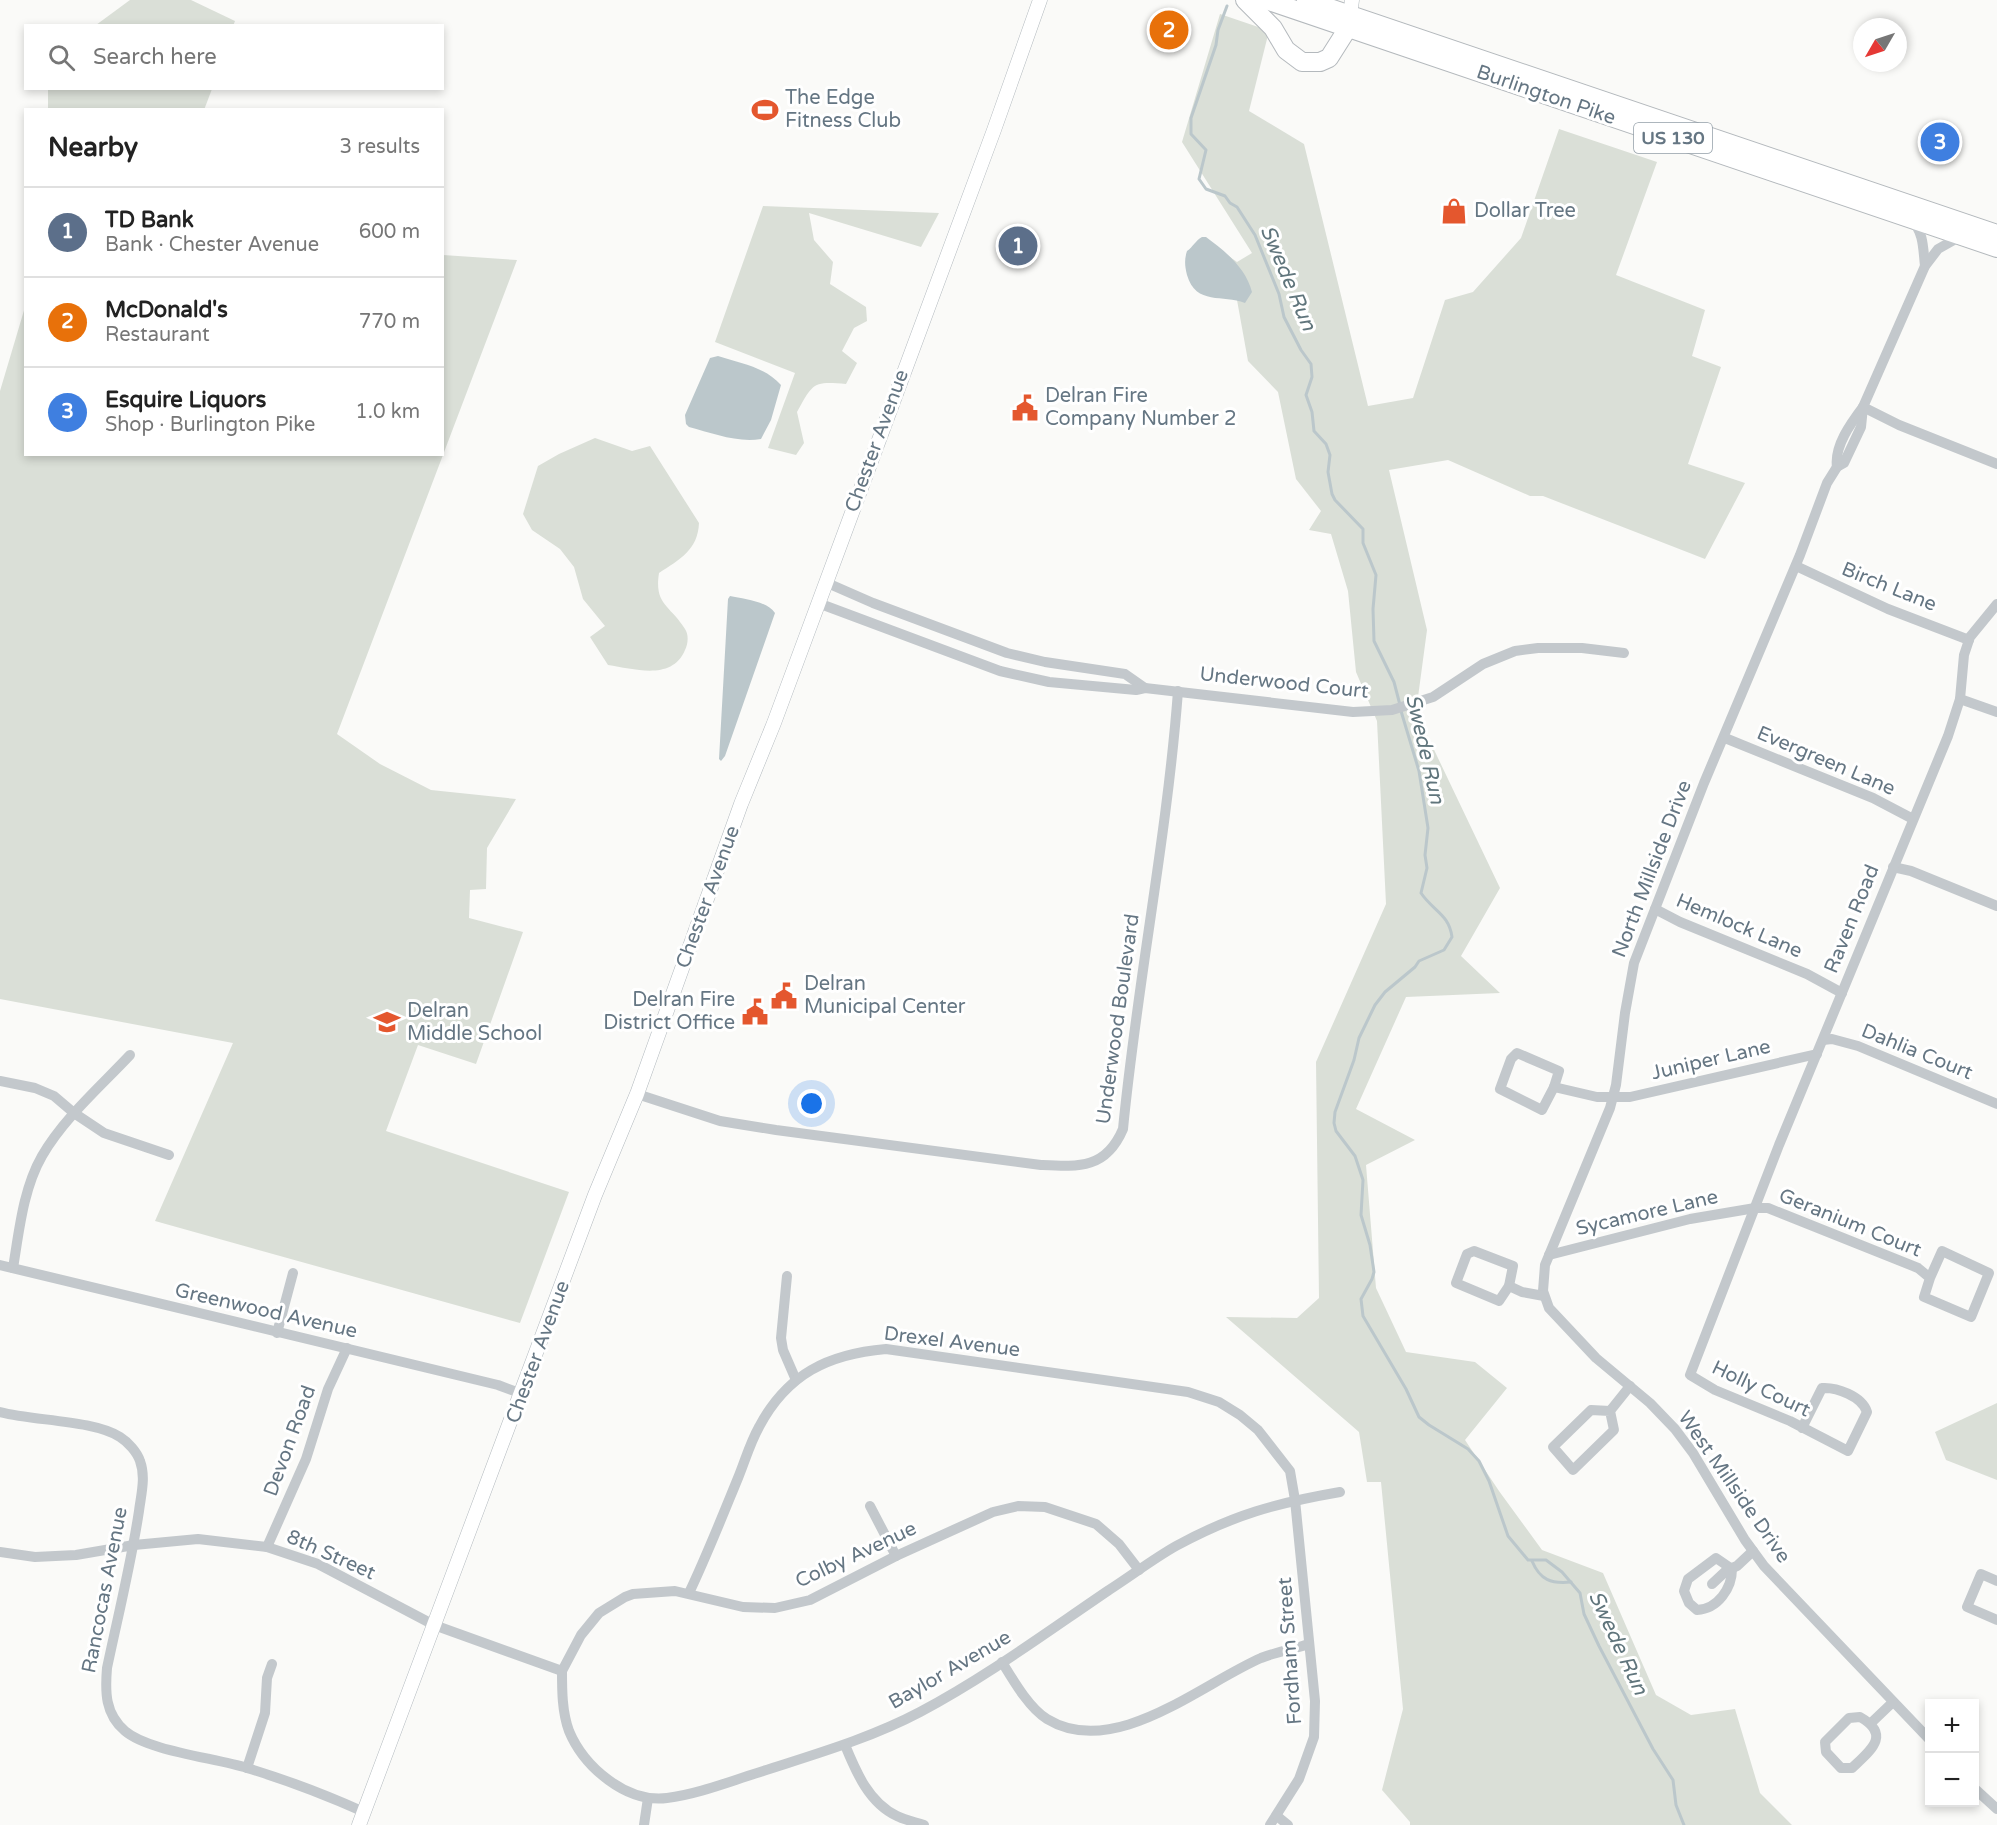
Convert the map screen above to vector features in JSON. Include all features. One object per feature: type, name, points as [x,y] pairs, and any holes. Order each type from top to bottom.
[{"type":"highway","points":[[1245,0],[1273,28],[1286,50],[1302,62],[1320,62],[1329,58],[1350,14]]},
{"type":"highway","name":"Burlington Pike","points":[[1266,0],[1350,14],[1912,220],[1997,248]]},
{"type":"highway","name":"Burlington Pike","points":[[1306,0],[1997,234]]},
{"type":"street","name":"Chester Avenue","points":[[361,1819],[595,1195],[637,1094],[738,814],[774,723],[1040,0]]},
{"type":"street","points":[[1912,220],[1923,240],[1925,266]]},
{"type":"street","name":"North Millside Drive","points":[[1544,1296],[1543,1273],[1549,1255],[1595,1147],[1613,1098],[1631,972],[1682,838],[1796,566],[1827,483],[1837,467],[1836,459],[1839,449],[1851,422],[1863,407],[1925,266],[1938,249],[1960,236]]},
{"type":"street","points":[[1863,407],[1997,464]]},
{"type":"street","name":"Birch Lane","points":[[1796,566],[1888,609],[1969,640]]},
{"type":"street","points":[[825,582],[873,603],[1007,653],[1045,662],[1125,674],[1145,688]]},
{"type":"street","points":[[818,603],[1000,671],[1049,682],[1136,690],[1145,688],[1178,691]]},
{"type":"street","points":[[1969,640],[1979,624],[1997,604]]},
{"type":"street","name":"Raven Road","points":[[1755,1208],[1912,819],[1948,736],[1960,699],[1964,655],[1969,640]]},
{"type":"street","name":"Underwood Court","points":[[1178,691],[1353,712],[1392,710],[1433,698],[1483,664],[1515,651],[1538,648],[1582,648],[1624,652]]},
{"type":"street","name":"Underwood Boulevard","points":[[637,1094],[720,1120],[753,1126],[1041,1165],[1085,1165],[1099,1160],[1110,1152],[1118,1142],[1123,1129],[1133,1034],[1174,742],[1178,691]]},
{"type":"street","points":[[1960,699],[1997,712]]},
{"type":"street","name":"Evergreen Lane","points":[[1725,738],[1873,798],[1912,819]]},
{"type":"street","points":[[1893,867],[1911,871],[1997,906]]},
{"type":"street","name":"Hemlock Lane","points":[[1655,909],[1674,920],[1807,974],[1842,993]]},
{"type":"street","name":"Dahlia Court","points":[[1822,1040],[1832,1039],[1858,1046],[1997,1104]]},
{"type":"street","points":[[1517,1053],[1559,1071],[1554,1087],[1542,1110],[1500,1089],[1511,1059],[1517,1053]]},
{"type":"street","name":"Juniper Lane","points":[[1554,1087],[1582,1095],[1613,1098],[1646,1094],[1816,1054]]},
{"type":"street","points":[[13,1268],[19,1228],[29,1189],[41,1157],[74,1113],[130,1055]]},
{"type":"street","points":[[0,1081],[35,1088],[54,1096],[104,1133],[169,1155]]},
{"type":"street","name":"Sycamore Lane","points":[[1549,1255],[1690,1219],[1755,1208]]},
{"type":"street","name":"Geranium Court","points":[[1755,1208],[1775,1210],[1911,1265],[1930,1278]]},
{"type":"street","name":"Holly Court","points":[[1755,1208],[1690,1374],[1728,1396],[1848,1450],[1867,1412],[1865,1405],[1830,1387],[1821,1388],[1803,1428]]},
{"type":"street","points":[[1474,1251],[1513,1266],[1509,1286],[1499,1302],[1456,1283],[1467,1254],[1474,1251]]},
{"type":"street","name":"Geranium Court","points":[[1942,1251],[1989,1273],[1971,1317],[1924,1298],[1930,1278],[1942,1251]]},
{"type":"street","name":"Greenwood Avenue","points":[[0,1265],[498,1385],[522,1394]]},
{"type":"street","points":[[277,1333],[293,1273]]},
{"type":"street","points":[[787,1276],[781,1338],[783,1350],[796,1380]]},
{"type":"street","points":[[1509,1286],[1522,1292],[1544,1296]]},
{"type":"street","name":"West Millside Drive","points":[[1544,1296],[1549,1308],[1596,1358],[1650,1403],[1681,1436],[1753,1551],[1792,1597],[1925,1736]]},
{"type":"street","name":"Devon Road","points":[[267,1547],[306,1459],[328,1389],[346,1348]]},
{"type":"street","name":"Drexel Avenue","points":[[689,1593],[703,1565],[758,1428],[774,1402],[796,1380],[809,1371],[839,1356],[858,1352],[886,1349],[1188,1392],[1219,1402],[1258,1430],[1290,1471],[1295,1500]]},
{"type":"street","points":[[1610,1411],[1630,1386]]},
{"type":"street","points":[[1591,1410],[1610,1411],[1614,1430],[1573,1470],[1553,1447],[1591,1410]]},
{"type":"street","name":"Rancocas Avenue","points":[[0,1412],[19,1417],[97,1427],[129,1443],[140,1461],[143,1482],[134,1545],[107,1668],[108,1708],[112,1717],[125,1732],[145,1743],[247,1768],[361,1819]]},
{"type":"street","name":"Baylor Avenue","points":[[561,1671],[568,1730],[582,1755],[600,1775],[619,1787],[648,1798],[665,1799],[696,1792],[845,1745],[919,1713],[1002,1662],[1173,1548],[1212,1527],[1251,1512],[1295,1500],[1340,1492]]},
{"type":"street","name":"Fordham Street","points":[[1273,1820],[1299,1779],[1314,1737],[1315,1701],[1295,1500]]},
{"type":"street","points":[[870,1506],[896,1556]]},
{"type":"street","name":"Colby Avenue","points":[[561,1671],[581,1635],[599,1614],[633,1594],[675,1591],[743,1607],[775,1608],[810,1600],[896,1556],[993,1512],[1018,1506],[1045,1507],[1096,1524],[1119,1544],[1139,1570]]},
{"type":"street","name":"8th Street","points":[[0,1552],[34,1557],[76,1556],[134,1545],[198,1539],[267,1547],[318,1564],[434,1625],[561,1671]]},
{"type":"street","points":[[1712,1584],[1753,1551]]},
{"type":"street","points":[[1716,1558],[1732,1569],[1728,1591],[1706,1609],[1697,1610],[1689,1603],[1684,1591],[1688,1579],[1716,1558]]},
{"type":"street","points":[[1997,1581],[1981,1574],[1966,1607],[1997,1620]]},
{"type":"street","points":[[1002,1662],[1018,1688],[1041,1715],[1050,1721],[1080,1731],[1102,1731],[1146,1718],[1262,1658],[1309,1644]]},
{"type":"street","points":[[247,1768],[263,1720],[267,1678],[272,1664]]},
{"type":"street","points":[[1870,1723],[1893,1702]]},
{"type":"street","points":[[1860,1717],[1870,1723],[1877,1735],[1875,1746],[1852,1768],[1841,1768],[1826,1752],[1825,1742],[1849,1718],[1860,1717]]},
{"type":"street","points":[[845,1745],[856,1772],[873,1798],[884,1809],[897,1816],[924,1825]]},
{"type":"street","points":[[1979,1793],[1997,1809]]},
{"type":"street","points":[[644,1825],[648,1798]]},
{"type":"street","points":[[1273,1820],[1288,1825]]},
{"type":"shaded area","points":[[130,0],[191,0],[235,21],[234,24],[97,24]]},
{"type":"shaded area","points":[[1220,14],[1267,30],[1267,39],[1249,111],[1304,144],[1368,406],[1413,398],[1445,300],[1473,292],[1521,238],[1559,129],[1657,162],[1616,275],[1705,310],[1692,356],[1721,367],[1688,464],[1745,483],[1705,559],[1543,496],[1530,496],[1448,460],[1389,470],[1427,630],[1416,712],[1500,888],[1461,956],[1500,993],[1406,997],[1356,1109],[1415,1140],[1366,1165],[1376,1288],[1406,1352],[1475,1362],[1507,1388],[1465,1440],[1542,1550],[1603,1573],[1656,1695],[1691,1715],[1735,1709],[1760,1793],[1792,1825],[1410,1825],[1410,1822],[1382,1790],[1403,1709],[1381,1482],[1367,1482],[1359,1432],[1226,1317],[1297,1318],[1319,1298],[1316,1062],[1386,904],[1377,721],[1356,672],[1348,591],[1331,534],[1309,530],[1321,511],[1296,479],[1278,392],[1248,361],[1237,300],[1197,291],[1202,237],[1237,262],[1252,253],[1182,142]]},
{"type":"shaded area","points":[[48,90],[212,90],[205,108],[48,108]]},
{"type":"shaded area","points":[[763,206],[939,213],[921,247],[809,213],[814,240],[833,262],[830,284],[866,307],[867,321],[854,328],[842,351],[857,363],[846,384],[827,383],[815,386],[797,412],[804,443],[796,455],[768,448],[795,373],[715,342]]},
{"type":"shaded area","points":[[1202,237],[1206,237],[1227,254],[1245,275],[1252,292],[1245,303],[1204,295],[1191,285],[1186,269],[1186,254]]},
{"type":"shaded area","points":[[444,255],[517,260],[444,452]]},
{"type":"shaded area","points":[[24,310],[24,456],[443,456],[337,734],[380,764],[431,790],[516,799],[487,848],[486,889],[470,890],[469,918],[523,932],[476,1064],[418,1045],[386,1131],[569,1192],[520,1323],[155,1221],[233,1043],[0,999],[0,391]]},
{"type":"shaded area","points":[[718,356],[760,370],[781,385],[771,420],[761,439],[743,440],[725,437],[689,427],[686,424],[685,415],[710,358]]},
{"type":"shaded area","points":[[595,438],[632,451],[650,446],[699,523],[698,532],[691,547],[680,559],[659,573],[658,584],[661,598],[685,629],[688,637],[686,648],[679,660],[662,669],[652,671],[608,665],[590,637],[605,626],[583,599],[574,567],[560,549],[532,530],[523,514],[538,466]]},
{"type":"shaded area","points":[[730,596],[761,603],[775,613],[725,756],[721,761],[719,759]]},
{"type":"shaded area","points":[[1997,1403],[1997,1480],[1946,1460],[1935,1432]]},
{"type":"waterway","name":"Swede Run","points":[[1227,6],[1191,118],[1191,134],[1206,150],[1199,179],[1206,189],[1225,196],[1237,207],[1255,235],[1279,294],[1284,317],[1311,364],[1312,377],[1306,395],[1312,412],[1314,431],[1326,444],[1330,455],[1328,472],[1332,494],[1363,529],[1363,543],[1376,575],[1373,609],[1374,641],[1394,682],[1400,705]]},
{"type":"waterway","name":"Swede Run","points":[[1401,711],[1419,771],[1428,828],[1425,855],[1427,868],[1421,893],[1448,923],[1452,937],[1444,950],[1419,961],[1385,992],[1375,1005],[1359,1038],[1354,1060],[1335,1112],[1336,1131],[1355,1156],[1363,1180],[1361,1215],[1370,1245],[1374,1272],[1361,1299],[1363,1316],[1406,1389],[1419,1417],[1468,1449],[1479,1461],[1489,1481],[1508,1536],[1528,1560],[1546,1560],[1562,1572],[1580,1593],[1584,1614],[1599,1646],[1653,1749],[1673,1780],[1676,1805],[1684,1825]]},
{"type":"waterway","points":[[1532,1561],[1543,1577],[1552,1581],[1571,1582]]},
{"type":"place","name":"McDonald's","points":[[1169,30]]},
{"type":"place","name":"The Edge Fitness Club","points":[[765,110]]},
{"type":"place","name":"Esquire Liquors","points":[[1940,142]]},
{"type":"place","name":"Dollar Tree","points":[[1454,211]]},
{"type":"place","name":"TD Bank","points":[[1018,246]]},
{"type":"place","name":"Delran Fire Company Number 2","points":[[1025,408]]},
{"type":"place","name":"Delran Municipal Center","points":[[784,996]]},
{"type":"place","name":"Delran Fire District Office","points":[[755,1012]]},
{"type":"place","name":"Delran Middle School","points":[[387,1022]]}]
